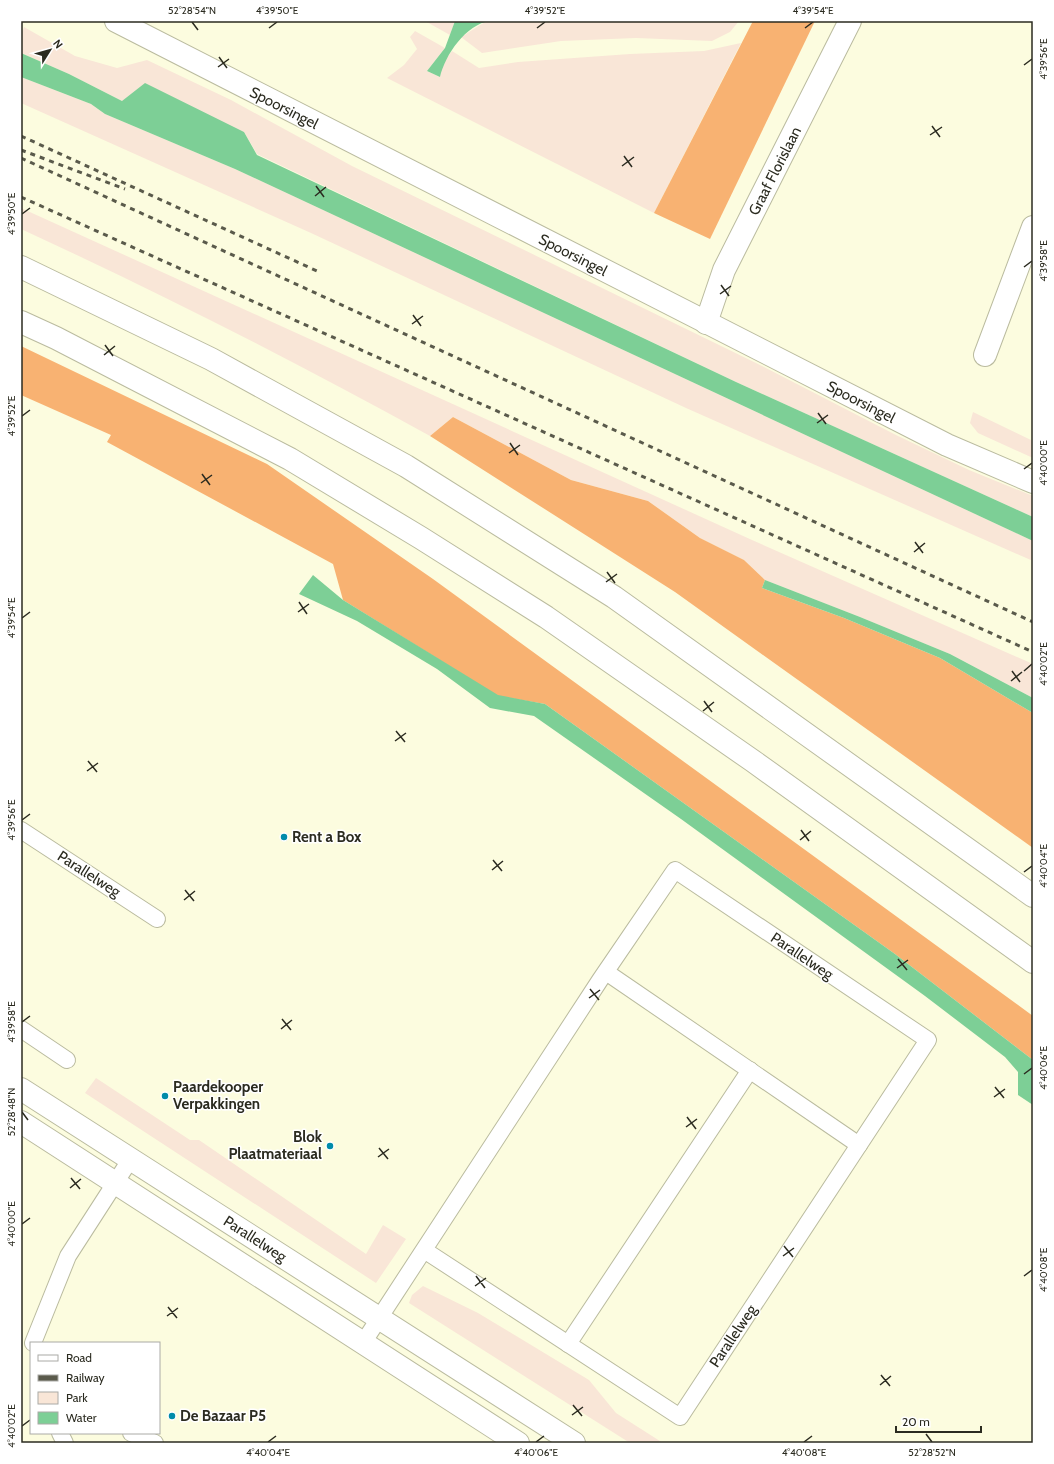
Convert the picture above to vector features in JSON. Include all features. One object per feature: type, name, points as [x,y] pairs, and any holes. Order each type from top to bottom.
[{"type":"main road","name":"Spoorsingel","points":[[116,21],[947,445],[1033,482]]},
{"type":"main road","name":"Graaf Florislaan","points":[[706,323],[724,270],[850,21]]},
{"type":"main road","points":[[985,355],[1033,227]]},
{"type":"main road","points":[[21,266],[211,359],[406,466],[614,597],[1033,896]]},
{"type":"main road","points":[[21,322],[63,342],[290,459],[540,612],[753,761],[1033,962]]},
{"type":"main road","name":"Parallelweg","points":[[21,1089],[574,1443]]},
{"type":"main road","name":"Parallelweg","points":[[21,1122],[518,1443]]},
{"type":"lane","name":"Parallelweg","points":[[21,830],[157,919]]},
{"type":"lane","name":"Parallelweg","points":[[363,1343],[606,972],[675,870],[928,1040],[680,1417],[424,1250]]},
{"type":"lane","points":[[606,972],[860,1145]]},
{"type":"lane","points":[[21,1029],[67,1060]]},
{"type":"lane","points":[[568,1344],[750,1070]]},
{"type":"lane","points":[[34,1342],[68,1256],[130,1160]]},
{"type":"lane","points":[[61,1434],[66,1443]]},
{"type":"lane","points":[[134,1434],[155,1443]]},
{"type":"green space","points":[[425,21],[455,21],[450,35]]},
{"type":"green space","points":[[739,21],[730,32],[712,41],[636,38],[561,41],[482,53],[461,37],[485,22]]},
{"type":"green space","points":[[24,27],[75,56],[117,68],[147,60],[231,100],[352,166],[758,364],[896,435],[969,470],[1033,496],[1033,517],[736,382],[257,154],[244,132],[122,101],[69,74],[21,53],[21,35]]},
{"type":"green space","points":[[415,31],[445,48],[427,71],[440,77],[443,63],[452,51],[479,68],[518,62],[630,54],[704,51],[741,43],[654,213],[387,78],[404,65],[417,49],[410,37]]},
{"type":"green space","points":[[21,77],[91,104],[105,114],[235,169],[1033,541],[1033,561],[686,408],[311,233],[21,103]]},
{"type":"green space","points":[[21,208],[752,540],[1033,664],[1033,698],[950,654],[765,580],[744,560],[700,538],[648,501],[571,480],[453,417],[430,436],[329,381],[227,329],[125,278],[21,229]]},
{"type":"green space","points":[[973,412],[1033,441],[1033,458],[978,433],[970,423]]},
{"type":"green space","points":[[96,1078],[190,1140],[199,1140],[366,1254],[383,1225],[406,1239],[376,1283],[85,1093]]},
{"type":"green space","points":[[423,1286],[478,1313],[589,1380],[616,1413],[663,1443],[630,1443],[409,1303],[412,1295]]},
{"type":"shaded area","points":[[753,21],[815,21],[710,239],[654,213]]},
{"type":"shaded area","points":[[21,346],[267,464],[433,579],[1033,1016],[1033,1060],[895,954],[545,704],[498,696],[343,600],[333,564],[107,442],[111,435],[21,395]]},
{"type":"shaded area","points":[[453,417],[571,480],[648,501],[700,538],[744,560],[765,580],[762,588],[844,618],[940,658],[1033,713],[1033,848],[675,592],[430,436]]},
{"type":"water","points":[[455,21],[490,21],[481,23],[465,34],[452,50],[440,77],[427,71],[445,48]]},
{"type":"water","points":[[21,53],[69,74],[122,101],[145,83],[244,132],[257,155],[736,382],[1033,517],[1033,541],[235,169],[105,114],[91,104],[21,77]]},
{"type":"water","points":[[313,575],[343,600],[498,695],[545,704],[895,954],[1033,1060],[1033,1105],[1018,1095],[1018,1072],[1005,1057],[925,996],[681,819],[534,716],[490,708],[437,669],[357,621],[299,594]]},
{"type":"water","points":[[765,580],[950,654],[1033,698],[1033,713],[940,658],[844,618],[762,588]]},
{"type":"railway","points":[[21,136],[317,271]]},
{"type":"railway","points":[[21,150],[125,189]]},
{"type":"railway","points":[[21,158],[1033,622]]},
{"type":"railway","points":[[21,197],[1033,652]]},
{"type":"place","name":"Rent a Box","points":[[284,837]]},
{"type":"place","name":"Paardekooper Verpakkingen","points":[[165,1096]]},
{"type":"place","name":"Blok Plaatmateriaal","points":[[330,1146]]},
{"type":"place","name":"De Bazaar P5","points":[[172,1416]]}]
